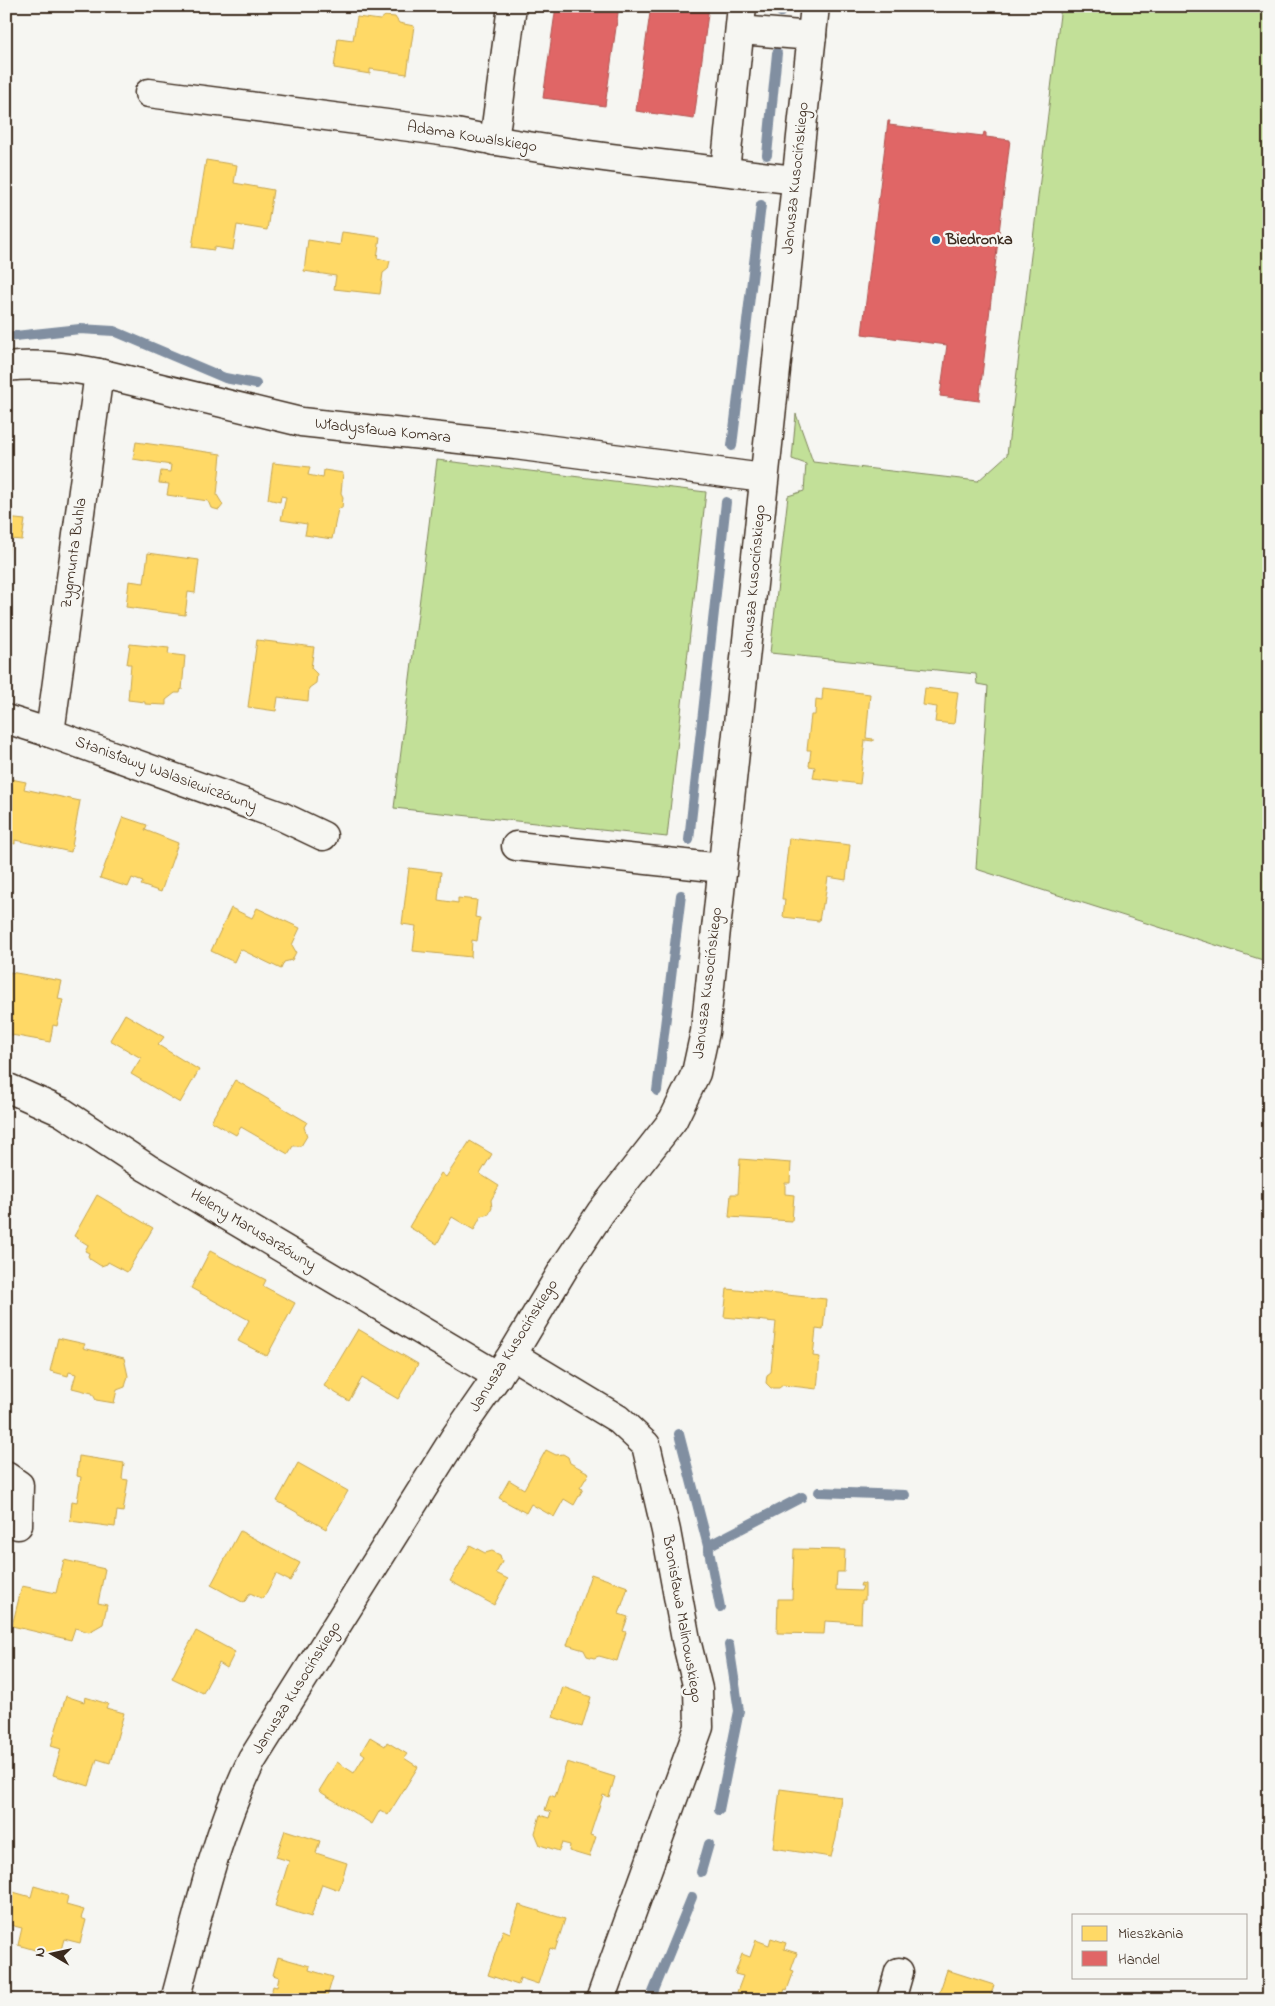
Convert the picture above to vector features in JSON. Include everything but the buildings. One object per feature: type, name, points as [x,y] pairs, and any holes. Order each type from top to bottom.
[{"type":"street","points":[[494,141],[512,6]]},
{"type":"street","name":"Janusza Kusocińskiego","points":[[175,2000],[222,1829],[235,1794],[252,1760],[455,1438],[505,1365],[566,1265],[601,1212],[673,1120],[696,1073],[706,1032],[815,6]]},
{"type":"street","points":[[725,172],[741,18],[812,36]]},
{"type":"street","name":"Adama Kowalskiego","points":[[149,93],[456,133],[494,141],[606,158],[796,180]]},
{"type":"street","name":"Władysława Komara","points":[[6,367],[29,364],[66,367],[301,422],[515,445],[764,478]]},
{"type":"street","name":"Zygmunta Buhla","points":[[50,733],[98,373]]},
{"type":"street","name":"Stanisławy Walasiewiczówny","points":[[6,719],[281,816],[323,836]]},
{"type":"street","points":[[516,846],[722,868]]},
{"type":"street","name":"Heleny Marusarzówny","points":[[6,1087],[62,1112],[147,1168],[505,1365]]},
{"type":"street","name":"Bronisława Malinowskiego","points":[[505,1365],[618,1419],[646,1445],[666,1531],[686,1640],[698,1689],[699,1727],[600,2000]]},
{"type":"street","points":[[6,1476],[19,1485],[18,1526]]},
{"type":"street","points":[[891,2000],[899,1972]]},
{"type":"green space","points":[[1061,6],[1269,6],[1269,962],[976,869],[988,686],[977,684],[976,674],[770,653],[788,496],[804,491],[806,464],[792,459],[796,414],[813,462],[978,481],[1007,455]]},
{"type":"green space","points":[[437,460],[706,492],[667,837],[394,808]]},
{"type":"waterway","points":[[781,12],[782,6]]},
{"type":"waterway","points":[[767,155],[777,53]]},
{"type":"waterway","points":[[732,446],[761,205]]},
{"type":"waterway","points":[[6,337],[80,329],[114,331],[225,378],[256,384]]},
{"type":"waterway","points":[[689,840],[726,502]]},
{"type":"waterway","points":[[657,1091],[681,895]]},
{"type":"waterway","points":[[679,1434],[708,1546],[720,1607]]},
{"type":"waterway","points":[[819,1492],[905,1495]]},
{"type":"waterway","points":[[708,1546],[802,1497]]},
{"type":"waterway","points":[[719,1810],[739,1711],[729,1645]]},
{"type":"waterway","points":[[701,1872],[709,1844]]},
{"type":"waterway","points":[[650,2000],[692,1897]]},
{"type":"place","name":"Biedronka","points":[[936,240]]}]
